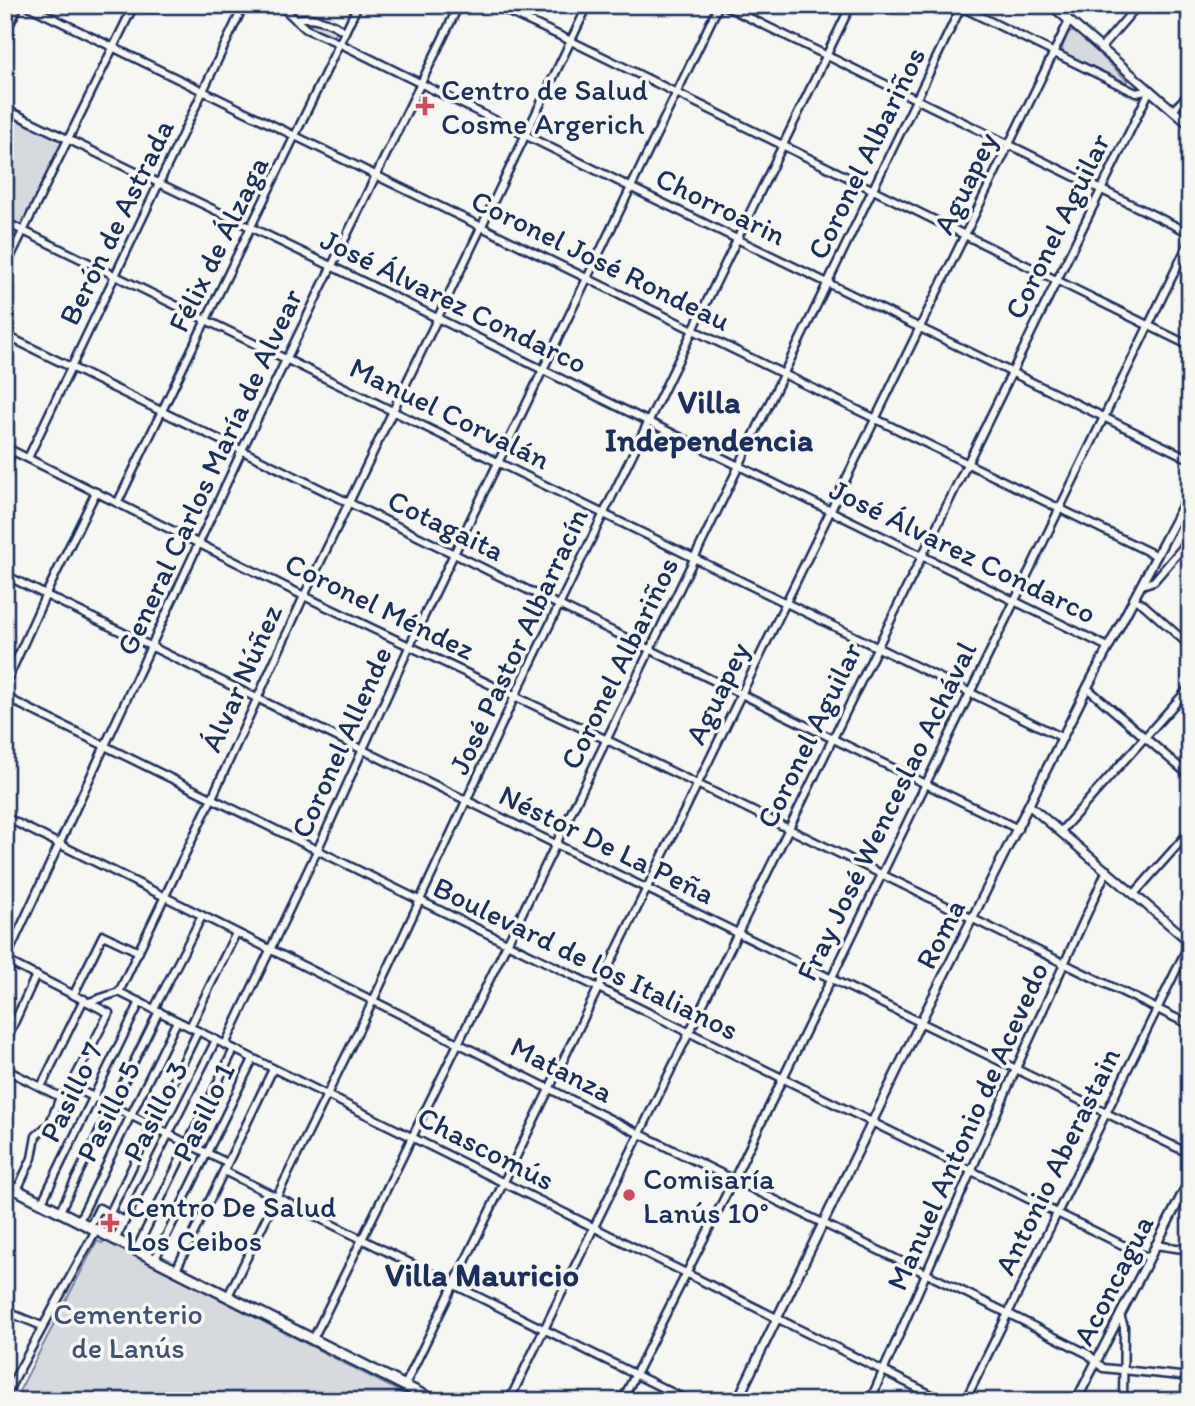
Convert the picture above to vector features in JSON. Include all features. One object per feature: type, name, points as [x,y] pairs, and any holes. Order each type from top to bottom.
[{"type":"main road","points":[[5,1184],[435,1401]]},
{"type":"street","points":[[5,34],[19,5]]},
{"type":"street","name":"Coronel José Rondeau","points":[[26,5],[1157,556]]},
{"type":"street","points":[[5,268],[134,5]]},
{"type":"street","name":"Berón de Astrada","points":[[28,458],[244,5]]},
{"type":"street","name":"Chorroarin","points":[[275,5],[283,8],[306,29],[1190,459]]},
{"type":"street","name":"Félix de Álzaga","points":[[118,502],[358,5]]},
{"type":"street","name":"General Carlos María de Alvear","points":[[5,961],[242,450],[459,5]]},
{"type":"street","points":[[494,5],[1190,346]]},
{"type":"street","name":"Álvar Núñez","points":[[119,992],[436,317],[588,5]]},
{"type":"street","points":[[721,5],[1190,233]]},
{"type":"street","name":"Coronel Allende","points":[[225,1045],[410,645],[721,5]]},
{"type":"street","name":"José Pastor Albarracín","points":[[228,1296],[373,1001],[515,696],[850,5]]},
{"type":"street","points":[[1051,5],[1190,125]]},
{"type":"street","points":[[1101,48],[1138,5]]},
{"type":"street","points":[[960,6],[1136,93],[1150,90]]},
{"type":"street","name":"Coronel Albariños","points":[[313,1339],[785,374],[960,6]]},
{"type":"street","points":[[295,19],[309,16],[338,26],[345,32]]},
{"type":"street","name":"Aguapey","points":[[404,1385],[455,1286],[1069,20]]},
{"type":"street","name":"Coronel Aguilar","points":[[509,1401],[1150,90]]},
{"type":"street","points":[[1173,110],[1190,93]]},
{"type":"street","name":"José Álvarez Condarco","points":[[5,109],[1108,647]]},
{"type":"street","name":"Manuel Corvalán","points":[[5,222],[1063,738]]},
{"type":"street","name":"Fray José Wenceslao Achával","points":[[622,1401],[734,1179],[1013,599],[1190,240]]},
{"type":"street","name":"Cotagaita","points":[[5,335],[1018,829]]},
{"type":"street","points":[[5,469],[9,449]]},
{"type":"street","name":"Coronel Méndez","points":[[9,449],[304,596],[607,740],[1190,1025]]},
{"type":"street","points":[[5,685],[96,492]]},
{"type":"street","name":"Roma","points":[[737,1401],[874,1123],[921,1021],[1087,688],[1190,492]]},
{"type":"street","points":[[1181,510],[1190,517]]},
{"type":"street","points":[[1142,585],[1154,581],[1190,539]]},
{"type":"street","name":"Néstor De La Peña","points":[[5,575],[1190,1154]]},
{"type":"street","points":[[1134,599],[1190,646]]},
{"type":"street","points":[[1061,831],[1190,687]]},
{"type":"street","points":[[1087,688],[1190,776]]},
{"type":"street","name":"Boulevard de los Italianos","points":[[5,697],[1149,1258]]},
{"type":"street","points":[[1030,806],[1190,942]]},
{"type":"street","name":"Matanza","points":[[5,817],[640,1134],[1007,1313],[1088,1354],[1103,1368],[1190,1377]]},
{"type":"street","points":[[1135,893],[1190,831]]},
{"type":"street","name":"Manuel Antonio de Acevedo","points":[[870,1401],[1107,870]]},
{"type":"street","points":[[60,1211],[202,916]]},
{"type":"street","points":[[190,1027],[236,933]]},
{"type":"street","points":[[74,994],[103,935],[139,952]]},
{"type":"street","name":"Antonio Aberastain","points":[[965,1401],[1190,942]]},
{"type":"street","points":[[5,961],[109,1013],[71,1086],[60,1097],[50,1123],[36,1136],[32,1158],[17,1190]]},
{"type":"street","points":[[5,1044],[36,975]]},
{"type":"street","points":[[41,1087],[86,1000],[119,992]]},
{"type":"street","name":"Chascomús","points":[[119,992],[944,1401]]},
{"type":"street","name":"Pasillo 7","points":[[42,1202],[140,1002]]},
{"type":"street","name":"Pasillo 5","points":[[79,1221],[177,1021]]},
{"type":"street","points":[[110,1213],[150,1125],[198,1031]]},
{"type":"street","name":"Pasillo 3","points":[[116,1240],[216,1040]]},
{"type":"street","points":[[136,1250],[234,1049]]},
{"type":"street","name":"Pasillo 1","points":[[155,1259],[253,1059]]},
{"type":"street","points":[[5,1069],[60,1097]]},
{"type":"street","points":[[176,1270],[273,1069]]},
{"type":"street","points":[[71,1086],[228,1163]]},
{"type":"street","points":[[224,1171],[689,1401]]},
{"type":"street","name":"Aconcagua","points":[[1076,1401],[1190,1179]]},
{"type":"street","points":[[5,1396],[93,1228],[99,1208],[125,1221]]},
{"type":"street","points":[[1155,1245],[1190,1250]]},
{"type":"street","points":[[5,1311],[42,1326]]},
{"type":"street","points":[[1120,1315],[1124,1328],[1123,1401]]},
{"type":"green space","points":[[304,22],[333,27],[336,33],[332,37],[308,28]]},
{"type":"green space","points":[[1076,32],[1128,81],[1127,83],[1063,53],[1062,48],[1068,33]]},
{"type":"green space","points":[[5,109],[67,140],[23,230],[5,222]]},
{"type":"green space","name":"Cementerio de Lanús","points":[[105,1240],[418,1401],[14,1401],[97,1241],[102,1243]]},
{"type":"place","name":"Centro de Salud Cosme Argerich","points":[[425,106]]},
{"type":"place","name":"Comisaría Lanús 10°","points":[[629,1195]]},
{"type":"place","name":"Centro De Salud Los Ceibos","points":[[110,1223]]},
{"type":"district","name":"Villa Independencia","points":[[709,420]]},
{"type":"district","name":"Villa Mauricio","points":[[482,1274]]}]
